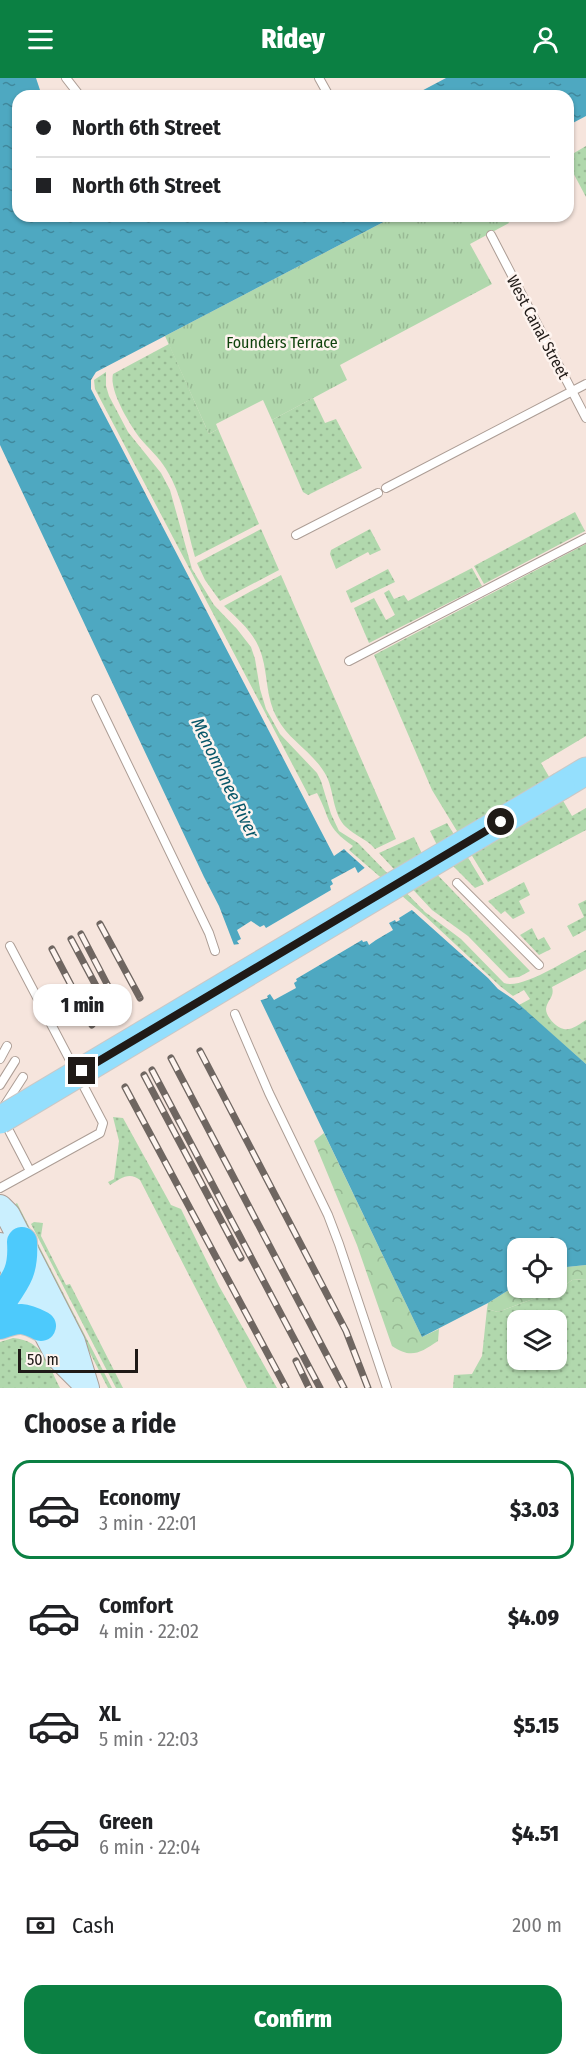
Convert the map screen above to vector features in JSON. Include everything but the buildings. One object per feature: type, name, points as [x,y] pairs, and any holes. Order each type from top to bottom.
[{"type":"highway","points":[[0,1303],[17,1278],[23,1262],[11,1244]]},
{"type":"highway","points":[[0,1324],[26,1318],[42,1326]]},
{"type":"main road","points":[[0,1120],[586,771]]},
{"type":"street","points":[[0,1207],[8,1215],[11,1244],[73,1342],[86,1386]]},
{"type":"street","points":[[17,1278],[58,1357],[86,1386]]},
{"type":"lane","points":[[66,78],[75,90]]},
{"type":"lane","name":"West Canal Street","points":[[490,235],[586,418]]},
{"type":"lane","points":[[386,488],[586,384]]},
{"type":"lane","points":[[296,535],[378,493]]},
{"type":"lane","points":[[349,661],[586,538]]},
{"type":"lane","points":[[96,699],[209,933],[215,951]]},
{"type":"lane","points":[[457,884],[538,965]]},
{"type":"lane","points":[[0,1188],[100,1133],[103,1123],[10,946]]},
{"type":"lane","points":[[235,1014],[269,1093],[332,1225],[387,1388]]},
{"type":"lane","points":[[0,1059],[7,1046]]},
{"type":"lane","points":[[0,1085],[15,1061]]},
{"type":"lane","points":[[23,1077],[0,1114],[30,1172]]},
{"type":"green space","points":[[586,146],[586,197],[574,174],[574,153]]},
{"type":"green space","name":"Founders Terrace","points":[[384,222],[509,223],[470,244],[492,284],[340,365],[347,380],[272,420],[263,400],[216,424],[218,429],[209,434],[165,336]]},
{"type":"green space","points":[[169,344],[209,434],[218,429],[259,524],[195,557],[172,479],[130,424],[117,398],[113,381],[113,374]]},
{"type":"green space","points":[[106,372],[109,396],[128,432],[161,473],[170,490],[192,569],[214,605],[251,647],[266,709],[280,734],[317,773],[339,831],[358,843],[425,912],[461,939],[504,983],[512,984],[533,978],[586,950],[586,969],[552,987],[546,1009],[551,1020],[565,1029],[576,1027],[586,1020],[586,1064],[519,1005],[530,999],[524,990],[513,996],[500,986],[424,915],[349,850],[353,846],[333,828],[317,793],[309,796],[95,389],[94,380]]},
{"type":"green space","points":[[313,398],[325,423],[336,419],[362,468],[308,495],[303,492],[272,420]]},
{"type":"green space","points":[[575,512],[585,531],[484,584],[474,566]]},
{"type":"green space","points":[[261,529],[279,570],[220,601],[205,580],[197,563]]},
{"type":"green space","points":[[370,529],[381,550],[370,555],[368,552],[336,569],[330,554],[331,550]]},
{"type":"green space","points":[[586,544],[586,736],[541,763],[572,816],[586,808],[586,830],[488,882],[432,790],[374,655]]},
{"type":"green space","points":[[472,568],[482,586],[369,643],[354,608],[374,598],[386,620],[395,615],[384,593],[389,590],[394,599],[404,595],[408,601]]},
{"type":"green space","points":[[388,569],[395,582],[351,603],[346,591]]},
{"type":"green space","points":[[281,575],[396,839],[375,849],[342,822],[336,810],[327,777],[322,769],[288,734],[277,718],[271,703],[264,664],[256,641],[224,606]]},
{"type":"green space","points":[[447,823],[484,884],[475,888],[442,855],[430,831]]},
{"type":"green space","points":[[414,837],[427,864],[530,971],[519,977],[509,978],[468,936],[432,910],[379,853]]},
{"type":"green space","points":[[524,882],[530,895],[519,901],[525,913],[513,919],[505,911],[501,914],[488,901]]},
{"type":"green space","points":[[586,900],[586,930],[573,937],[567,926],[584,917],[578,904]]},
{"type":"green space","points":[[532,928],[538,940],[544,937],[551,949],[539,955],[520,935]]},
{"type":"green space","points":[[113,1117],[123,1118],[171,1205],[181,1209],[219,1286],[277,1388],[247,1388],[140,1180],[128,1176],[110,1185],[108,1182],[114,1179],[119,1141]]},
{"type":"green space","points":[[324,1133],[422,1337],[439,1329],[438,1341],[426,1349],[410,1353],[392,1346],[357,1245],[314,1141]]},
{"type":"green space","points":[[17,1203],[112,1388],[108,1388],[14,1205]]},
{"type":"green space","points":[[43,1223],[41,1236],[66,1285],[70,1284],[123,1388],[116,1388],[31,1224]]},
{"type":"green space","points":[[586,1265],[586,1279],[572,1280],[567,1284],[567,1267]]},
{"type":"green space","points":[[586,1279],[586,1388],[453,1388],[454,1375],[472,1374],[482,1356],[487,1309],[498,1312],[536,1298],[567,1298],[567,1284],[572,1280]]},
{"type":"green space","points":[[507,1291],[507,1298],[536,1298],[498,1312],[487,1309],[488,1303]]},
{"type":"green space","points":[[13,1338],[23,1340],[38,1349],[48,1362],[60,1388],[0,1388],[0,1342]]},
{"type":"water","name":"Menomonee River","points":[[0,78],[36,78],[40,90],[12,90],[12,222],[384,222],[96,372],[91,380],[91,389],[334,856],[344,849],[498,989],[513,999],[586,1064],[586,1265],[567,1267],[567,1238],[507,1238],[507,1291],[422,1337],[234,945],[219,906],[0,445]]},
{"type":"water","points":[[446,78],[586,78],[586,116],[574,122],[574,90],[423,90]]},
{"type":"pier","points":[[367,866],[415,908],[399,918],[400,920],[389,923],[393,930],[369,945],[367,941],[362,940],[296,979],[294,983],[296,988],[274,1000],[270,994],[268,998],[258,1001],[232,948],[232,945],[239,944],[237,941],[241,939],[237,930],[251,921],[260,927],[264,925],[266,928],[331,890],[330,886],[333,884],[331,880],[355,867],[358,873]]},
{"type":"railway","points":[[100,924],[140,998]]},
{"type":"railway","points":[[81,934],[120,1009]]},
{"type":"railway","points":[[71,939],[111,1014]]},
{"type":"railway","points":[[52,949],[92,1025]]},
{"type":"railway","points":[[200,1051],[346,1331],[368,1388]]},
{"type":"railway","points":[[171,1058],[344,1388]]},
{"type":"railway","points":[[152,1070],[320,1388]]},
{"type":"railway","points":[[144,1075],[241,1258]]},
{"type":"railway","points":[[125,1087],[286,1388]]},
{"type":"railway","points":[[296,1361],[309,1388]]},
{"type":"route","points":[[82,1071],[501,822]]}]
